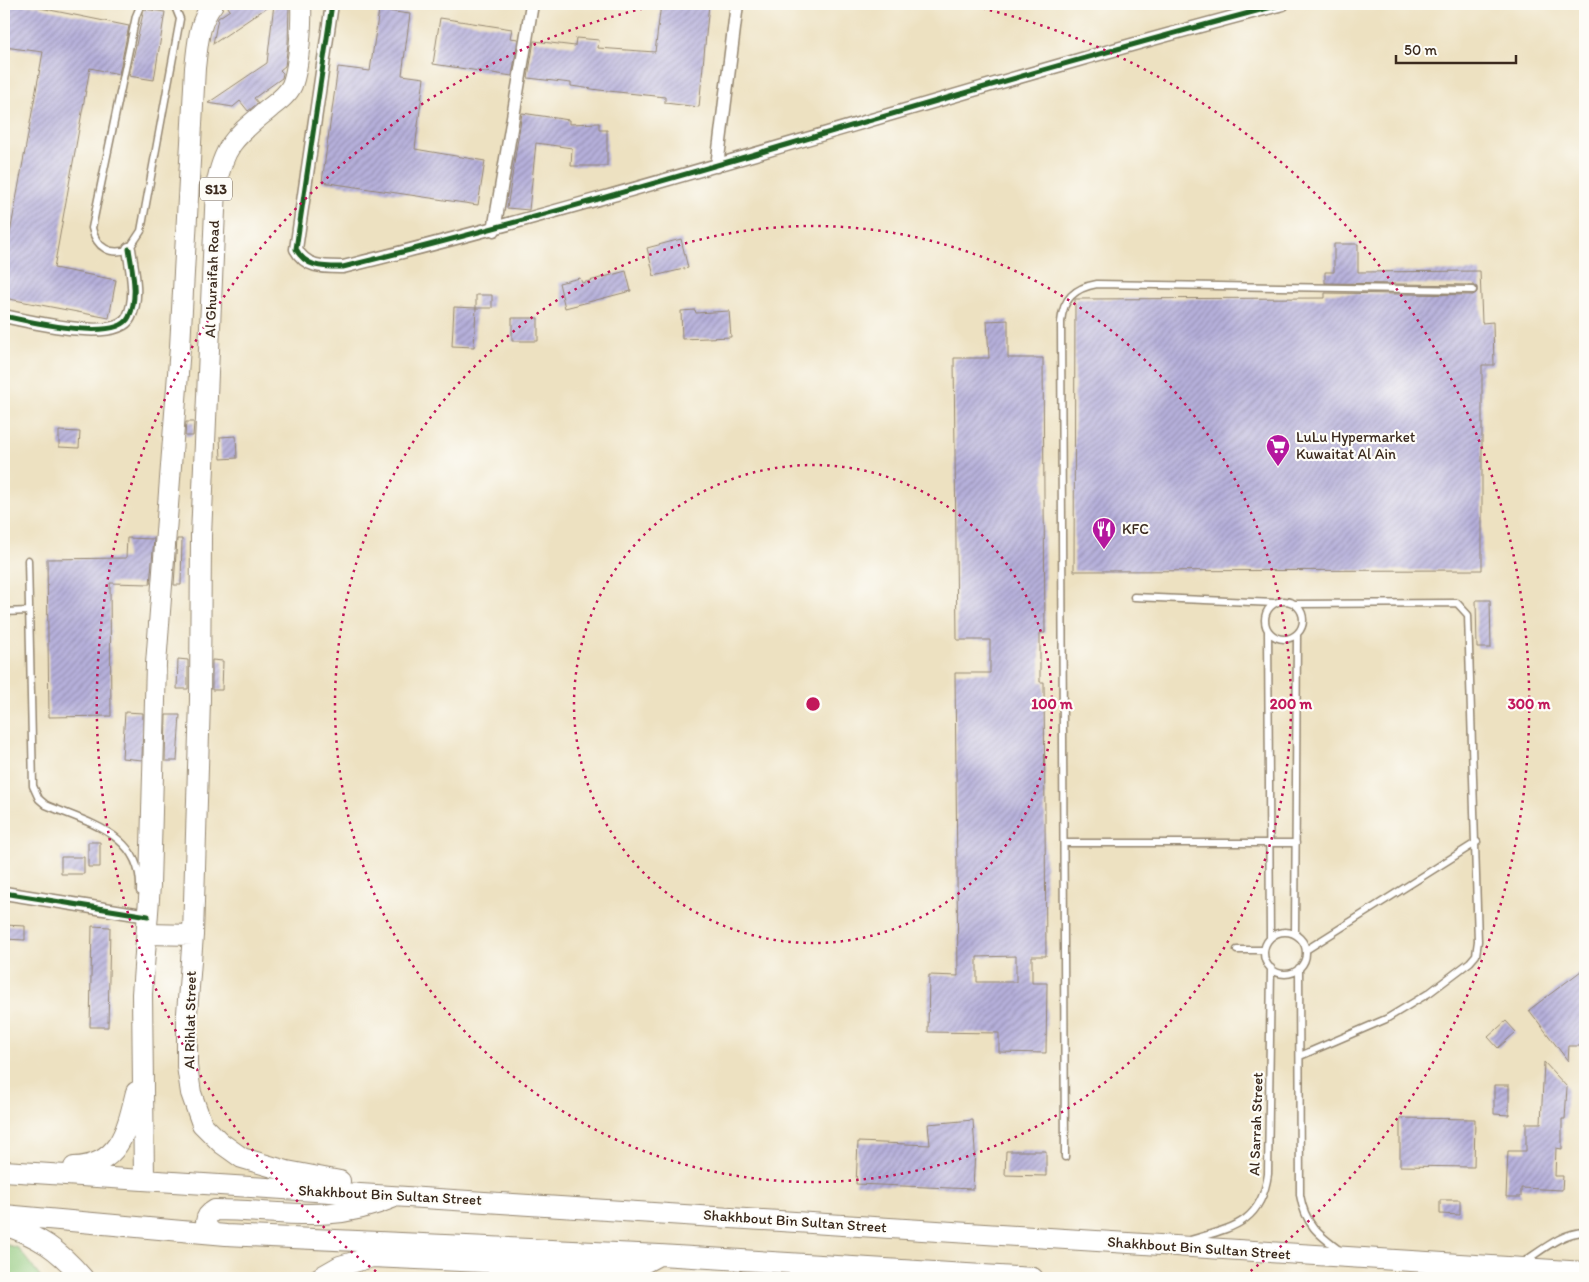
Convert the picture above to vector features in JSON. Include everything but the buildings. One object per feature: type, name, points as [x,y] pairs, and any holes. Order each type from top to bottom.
[{"type":"main road","name":"Al Ghuraifah Road","points":[[143,917],[153,763],[156,664],[164,580],[180,347],[195,68],[199,32],[204,16],[213,4]]},
{"type":"main road","name":"Al Ghuraifah Road","points":[[200,700],[201,536],[210,288],[219,171],[232,141],[282,99],[292,85],[300,34],[301,4]]},
{"type":"main road","name":"Al Rihlat Street","points":[[200,700],[193,935],[187,1013],[187,1066],[191,1092],[202,1124],[221,1143],[242,1158],[279,1169],[398,1195]]},
{"type":"main road","points":[[144,1179],[143,917],[193,935]]},
{"type":"main road","points":[[4,1170],[87,1167],[101,1163],[116,1148],[123,1134],[143,1066]]},
{"type":"main road","name":"Shakhbout Bin Sultan Street","points":[[4,1170],[1351,1259],[1585,1272]]},
{"type":"main road","points":[[213,1234],[206,1226],[205,1221],[207,1216],[215,1210],[309,1216],[332,1215],[370,1206],[398,1195]]},
{"type":"main road","points":[[4,1215],[213,1234],[660,1255],[1033,1278]]},
{"type":"main road","points":[[4,1225],[38,1238],[53,1247],[83,1278]]},
{"type":"main road","points":[[319,1278],[340,1266],[372,1257],[616,1268],[642,1264],[660,1255]]},
{"type":"street","points":[[332,4],[296,249],[307,263],[319,267],[343,267],[494,230],[1145,40],[1283,4]]},
{"type":"street","points":[[494,230],[532,4]]},
{"type":"street","points":[[717,166],[737,4]]},
{"type":"street","points":[[4,316],[81,329],[114,329],[128,319],[134,302],[134,280],[129,249]]},
{"type":"street","points":[[4,893],[143,917]]},
{"type":"lane","points":[[141,4],[136,16],[92,228],[96,242],[102,247],[115,252],[129,249],[141,231],[180,19],[174,4]]},
{"type":"lane","points":[[1065,1156],[1061,322],[1062,310],[1067,299],[1075,290],[1097,284],[1270,286],[1322,290],[1473,290]]},
{"type":"lane","points":[[28,560],[32,780],[35,792],[46,804],[107,831],[122,842],[138,866],[140,894]]},
{"type":"lane","points":[[1134,597],[1275,603],[1289,601],[1300,609],[1304,622],[1297,634],[1295,934]]},
{"type":"lane","points":[[1295,604],[1427,602],[1456,603],[1464,608],[1468,615],[1477,842],[1478,941],[1476,955],[1470,962],[1429,992],[1386,1019],[1300,1056]]},
{"type":"lane","points":[[1270,938],[1282,932],[1295,934],[1304,944],[1306,950],[1303,964],[1299,968],[1285,974],[1271,968],[1264,957],[1264,950],[1270,938],[1268,631],[1265,619],[1266,612],[1275,603]]},
{"type":"lane","points":[[4,612],[29,612]]},
{"type":"lane","points":[[1268,631],[1273,636],[1285,640],[1297,634]]},
{"type":"lane","points":[[1306,950],[1477,842]]},
{"type":"lane","points":[[1064,843],[1296,843]]},
{"type":"lane","points":[[1236,950],[1264,950]]},
{"type":"lane","name":"Al Sarrah Street","points":[[1168,1246],[1241,1223],[1254,1213],[1261,1203],[1268,1174],[1271,968]]},
{"type":"lane","points":[[1299,968],[1300,1195],[1303,1211],[1319,1234],[1351,1259]]},
{"type":"lane","points":[[1515,1268],[1560,1239],[1574,1233],[1585,1232]]},
{"type":"green space","points":[[4,1244],[18,1248],[41,1278],[4,1278]]},
{"type":"cycle path","points":[[332,4],[296,249],[310,263],[336,267],[343,267],[461,237],[579,205],[1048,69],[1283,4]]},
{"type":"cycle path","points":[[4,316],[71,328],[108,329],[121,325],[129,317],[134,300],[134,283],[129,249]]},
{"type":"cycle path","points":[[4,893],[148,916]]},
{"type":"place","name":"LuLu Hypermarket Kuwaitat Al Ain","points":[[1278,467]]},
{"type":"place","name":"KFC","points":[[1104,550]]}]
